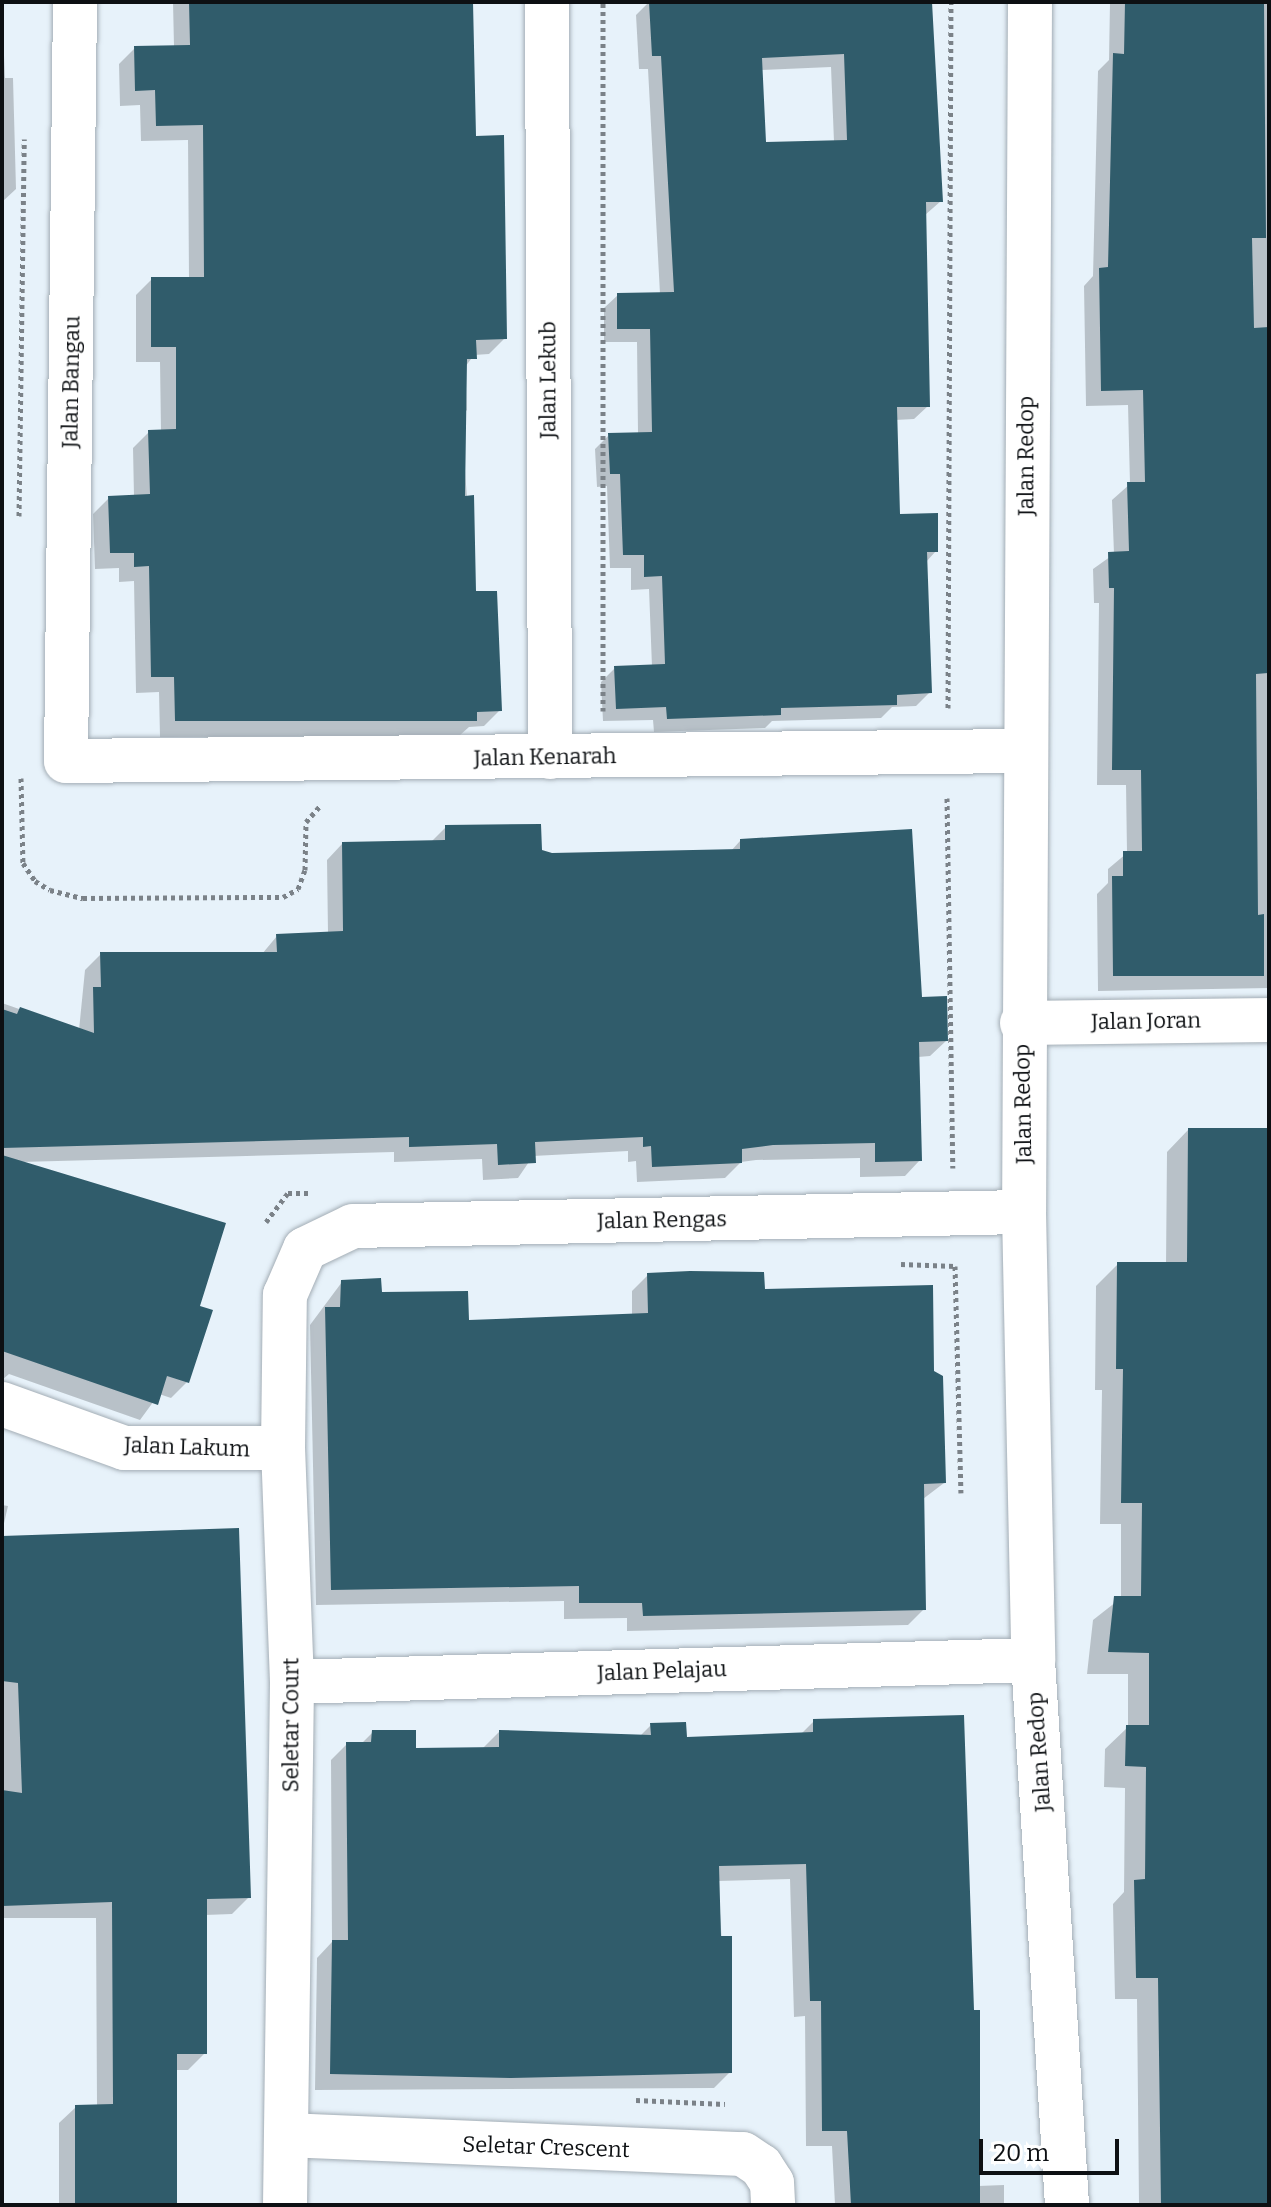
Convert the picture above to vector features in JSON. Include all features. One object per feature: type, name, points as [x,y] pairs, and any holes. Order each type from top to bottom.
[{"type":"street","name":"Jalan Bangau","points":[[66,761],[75,2]]},
{"type":"street","name":"Jalan Lekub","points":[[547,2],[550,741]]},
{"type":"street","name":"Jalan Redop","points":[[1030,2],[1022,1023],[1024,1212],[1033,1660],[1067,2205]]},
{"type":"street","name":"Jalan Kenarah","points":[[66,761],[550,741],[1024,751]]},
{"type":"street","name":"Jalan Joran","points":[[1022,1023],[1269,1020]]},
{"type":"street","name":"Jalan Rengas","points":[[305,1249],[353,1226],[1024,1212]]},
{"type":"street","name":"Seletar Court","points":[[285,2205],[292,1682],[283,1448],[285,1295],[305,1249]]},
{"type":"street","name":"Jalan Lakum","points":[[2,1404],[124,1448],[283,1448]]},
{"type":"street","name":"Jalan Pelajau","points":[[292,1682],[1033,1660]]},
{"type":"street","name":"Seletar Crescent","points":[[286,2135],[743,2154],[761,2166],[772,2183],[773,2205]]},
{"type":"path","points":[[550,741],[603,724],[603,2]]},
{"type":"path","points":[[19,531],[17,341],[24,125]]},
{"type":"path","points":[[21,768],[23,863],[35,881],[50,890],[83,898],[283,897],[298,889],[305,870],[306,822],[331,796]]},
{"type":"path","points":[[262,1231],[273,1207],[288,1193],[319,1192]]},
{"type":"path","points":[[891,1264],[955,1266]]},
{"type":"building","points":[[189,2],[473,2],[476,136],[504,135],[507,339],[476,340],[477,359],[467,359],[465,496],[474,495],[476,591],[497,591],[502,711],[477,712],[477,721],[175,721],[174,677],[151,677],[149,566],[134,567],[134,553],[110,553],[108,496],[150,494],[148,430],[176,429],[176,347],[151,347],[151,277],[204,277],[203,125],[156,126],[155,90],[135,91],[134,46],[190,45]]},
{"type":"building","points":[[649,2],[932,2],[943,202],[926,202],[930,407],[897,407],[900,514],[938,513],[938,552],[927,552],[932,693],[897,695],[897,705],[781,708],[781,715],[667,719],[666,707],[616,709],[614,666],[665,664],[662,576],[644,577],[644,555],[623,555],[620,474],[610,474],[608,433],[652,432],[650,329],[617,329],[617,293],[674,292],[661,56],[652,56]],"holes":[[[844,54],[847,140],[766,142],[762,58]]]},
{"type":"building","points":[[1125,2],[1264,2],[1266,238],[1252,238],[1254,328],[1269,327],[1268,673],[1256,674],[1258,915],[1264,914],[1264,976],[1113,976],[1112,876],[1123,876],[1123,851],[1142,851],[1141,770],[1112,770],[1114,588],[1109,588],[1108,552],[1129,551],[1127,482],[1145,482],[1143,390],[1101,391],[1099,268],[1108,267],[1113,53],[1124,54]]},
{"type":"building","points":[[541,824],[542,850],[552,853],[740,849],[740,839],[912,829],[922,997],[947,996],[948,1041],[919,1042],[922,1161],[875,1162],[875,1143],[773,1145],[742,1149],[742,1163],[652,1167],[651,1146],[643,1147],[643,1137],[535,1142],[536,1163],[498,1165],[497,1144],[409,1147],[409,1137],[2,1148],[2,1009],[17,1014],[20,1007],[94,1033],[93,987],[101,987],[100,952],[277,952],[276,934],[343,931],[342,842],[445,840],[445,825]]},
{"type":"building","points":[[1188,1128],[1269,1128],[1269,2205],[1161,2205],[1158,1978],[1136,1978],[1134,1880],[1145,1879],[1146,1767],[1125,1766],[1126,1725],[1149,1725],[1149,1653],[1108,1652],[1114,1596],[1141,1596],[1142,1503],[1121,1503],[1123,1369],[1116,1369],[1117,1262],[1187,1262]]},
{"type":"building","points":[[2,1155],[226,1223],[200,1306],[213,1310],[189,1383],[167,1376],[158,1405],[2,1351]]},
{"type":"building","points":[[764,1272],[765,1289],[933,1285],[934,1371],[943,1376],[946,1483],[924,1484],[926,1610],[643,1616],[642,1603],[579,1603],[579,1586],[331,1590],[325,1307],[340,1307],[341,1280],[381,1278],[382,1292],[468,1291],[469,1320],[648,1313],[647,1273]]},
{"type":"building","points":[[239,1528],[251,1898],[207,1899],[207,2054],[177,2054],[177,2205],[75,2205],[75,2105],[113,2104],[112,1902],[2,1906],[2,1790],[22,1793],[18,1683],[2,1681],[2,1536]]},
{"type":"building","points":[[964,1715],[974,2010],[980,2010],[980,2205],[851,2205],[847,2131],[822,2131],[821,2001],[810,2001],[806,1864],[719,1866],[721,1936],[732,1936],[732,2073],[511,2078],[330,2074],[332,1940],[348,1940],[346,1742],[371,1742],[372,1730],[416,1730],[416,1748],[499,1747],[499,1730],[651,1735],[650,1723],[686,1722],[687,1737],[813,1732],[813,1719]]}]
